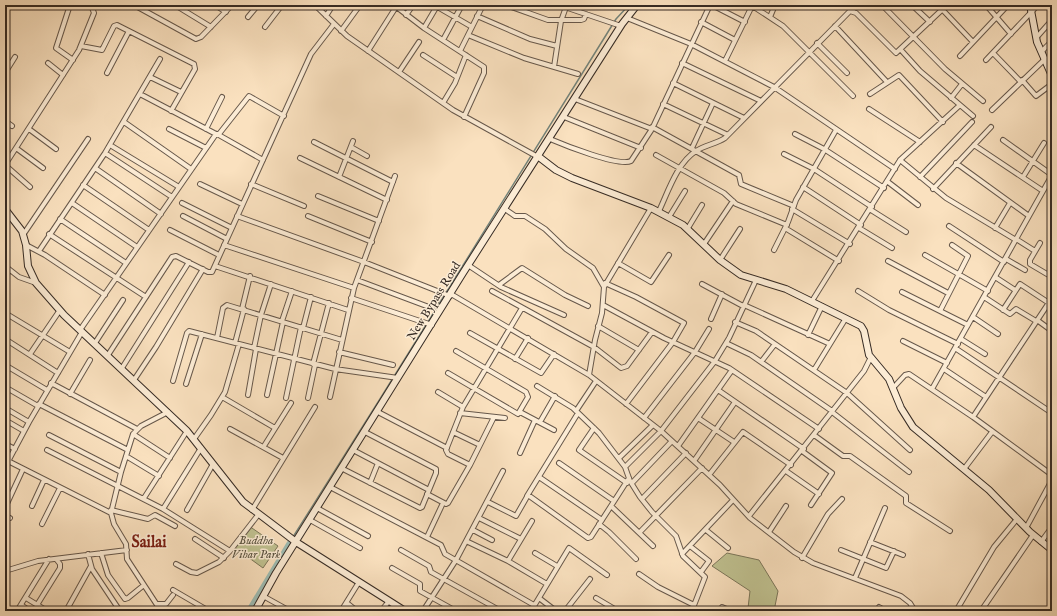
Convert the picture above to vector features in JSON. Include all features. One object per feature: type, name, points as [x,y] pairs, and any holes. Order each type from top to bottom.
[{"type":"street","points":[[70,5],[56,48],[73,60]]},
{"type":"street","points":[[30,187],[5,165],[81,46],[94,13],[91,5]]},
{"type":"street","points":[[134,5],[194,39],[201,37],[232,5]]},
{"type":"street","points":[[175,5],[211,27]]},
{"type":"street","points":[[215,5],[226,12]]},
{"type":"street","points":[[248,17],[258,5]]},
{"type":"street","points":[[265,27],[282,5]]},
{"type":"street","points":[[315,5],[341,31],[464,117],[535,155],[556,170],[572,178],[659,211],[688,228],[720,260],[741,275],[780,286],[846,318],[862,328],[870,359],[885,375],[893,388],[904,415],[913,427],[997,497],[1033,535],[1052,550]]},
{"type":"street","points":[[326,16],[333,5]]},
{"type":"street","points":[[341,31],[360,5]]},
{"type":"street","points":[[406,15],[414,5]]},
{"type":"street","points":[[443,40],[462,5]]},
{"type":"street","points":[[460,51],[483,5]]},
{"type":"street","points":[[508,5],[545,19],[562,22],[583,20],[586,14]]},
{"type":"street","points":[[559,5],[617,24]]},
{"type":"street","name":"New Bypass Road","points":[[255,611],[341,468],[378,412],[395,377],[447,294],[505,209],[535,155],[550,139],[564,117],[617,24],[627,18],[637,5]]},
{"type":"street","points":[[550,139],[582,151],[622,163],[631,161],[652,128],[711,5],[745,22]]},
{"type":"street","points":[[725,61],[752,5],[783,26],[853,96]]},
{"type":"street","points":[[770,16],[775,5]]},
{"type":"street","points":[[847,5],[893,52],[896,53],[914,38],[947,5]]},
{"type":"street","points":[[912,5],[930,22]]},
{"type":"street","points":[[938,5],[973,42]]},
{"type":"street","points":[[986,5],[1011,34]]},
{"type":"street","points":[[960,56],[1008,5]]},
{"type":"street","points":[[1030,5],[1035,38],[1044,60],[1051,72]]},
{"type":"street","points":[[986,60],[1038,5]]},
{"type":"street","points":[[368,51],[395,6],[424,28],[466,54],[482,65],[485,70],[464,117]]},
{"type":"street","points":[[424,28],[436,6],[472,27]]},
{"type":"street","points":[[883,6],[914,38],[983,102]]},
{"type":"street","points":[[554,67],[566,7]]},
{"type":"street","points":[[659,211],[680,169],[697,150],[720,141],[728,135],[817,43],[850,11],[854,11]]},
{"type":"street","points":[[477,16],[530,39],[557,46]]},
{"type":"street","points":[[627,18],[691,44],[774,87],[895,169]]},
{"type":"street","points":[[1035,38],[1052,20]]},
{"type":"street","points":[[702,22],[736,40]]},
{"type":"street","points":[[108,355],[172,257],[176,256],[210,272],[215,266],[251,184],[284,116],[310,54],[334,24]]},
{"type":"street","points":[[81,46],[102,50],[115,25],[195,65],[195,69],[171,111]]},
{"type":"street","points":[[835,26],[887,82]]},
{"type":"street","points":[[107,73],[128,31]]},
{"type":"street","points":[[468,35],[524,58],[578,74]]},
{"type":"street","points":[[1041,52],[1052,41]]},
{"type":"street","points":[[399,72],[419,42]]},
{"type":"street","points":[[817,43],[847,73]]},
{"type":"street","points":[[901,50],[920,71],[973,116]]},
{"type":"street","points":[[993,53],[1036,96],[1052,84]]},
{"type":"street","points":[[443,103],[457,77],[466,54]]},
{"type":"street","points":[[423,55],[457,77]]},
{"type":"street","points":[[5,73],[15,57]]},
{"type":"street","points":[[39,251],[49,234],[105,153],[160,59]]},
{"type":"street","points":[[992,110],[1044,60]]},
{"type":"street","points":[[48,63],[63,75]]},
{"type":"street","points":[[682,63],[760,101]]},
{"type":"street","points":[[870,94],[897,75],[900,76],[928,108],[943,122]]},
{"type":"street","points":[[150,77],[181,92]]},
{"type":"street","points":[[673,83],[744,118]]},
{"type":"street","points":[[951,98],[962,84]]},
{"type":"street","points":[[140,94],[263,160]]},
{"type":"street","points":[[5,467],[81,331],[137,247],[217,134],[248,96],[284,116]]},
{"type":"street","points":[[206,129],[222,97]]},
{"type":"street","points":[[575,99],[652,128],[697,150],[739,175],[741,184],[793,208],[850,244]]},
{"type":"street","points":[[692,148],[713,103]]},
{"type":"street","points":[[663,104],[728,135]]},
{"type":"street","points":[[812,301],[850,244],[900,160],[960,105]]},
{"type":"street","points":[[869,108],[920,142]]},
{"type":"street","points":[[564,117],[640,148]]},
{"type":"street","points":[[5,121],[12,126]]},
{"type":"street","points":[[124,122],[191,169]]},
{"type":"street","points":[[920,177],[972,122]]},
{"type":"street","points":[[933,189],[991,128]]},
{"type":"street","points":[[28,129],[56,148]]},
{"type":"street","points":[[169,129],[206,148]]},
{"type":"street","points":[[774,250],[786,227],[803,187],[836,130]]},
{"type":"street","points":[[795,134],[824,149],[884,188]]},
{"type":"street","points":[[23,235],[88,139]]},
{"type":"street","points":[[932,389],[1052,175],[1003,140]]},
{"type":"street","points":[[339,177],[353,141]]},
{"type":"street","points":[[314,142],[393,182]]},
{"type":"street","points":[[1023,177],[1044,143]]},
{"type":"street","points":[[110,145],[180,187]]},
{"type":"street","points":[[974,145],[1043,191]]},
{"type":"street","points":[[351,147],[367,156]]},
{"type":"street","points":[[16,148],[43,168]]},
{"type":"street","points":[[105,153],[172,197]]},
{"type":"street","points":[[784,154],[814,169],[906,232]]},
{"type":"street","points":[[656,155],[724,193],[733,201],[786,227],[839,261]]},
{"type":"street","points":[[300,158],[387,200]]},
{"type":"street","points":[[900,160],[933,189],[946,198],[1036,251]]},
{"type":"street","points":[[956,164],[1029,216]]},
{"type":"street","points":[[95,168],[161,214]]},
{"type":"street","points":[[330,397],[351,298],[395,176]]},
{"type":"street","points":[[888,182],[918,205]]},
{"type":"street","points":[[200,184],[242,204]]},
{"type":"street","points":[[251,184],[304,206]]},
{"type":"street","points":[[83,185],[150,230]]},
{"type":"street","points":[[803,187],[892,248]]},
{"type":"street","points":[[669,217],[685,191]]},
{"type":"street","points":[[318,196],[379,221]]},
{"type":"street","points":[[704,244],[733,201]]},
{"type":"street","points":[[72,202],[137,247]]},
{"type":"street","points":[[182,203],[232,228]]},
{"type":"street","points":[[996,228],[1010,203]]},
{"type":"street","points":[[688,228],[702,205]]},
{"type":"street","points":[[589,375],[603,305],[604,285],[651,208]]},
{"type":"street","points":[[5,209],[23,235],[26,245],[28,266],[36,283],[81,331],[122,368],[187,431],[236,495],[258,515],[296,542],[405,611]]},
{"type":"street","points":[[505,209],[515,216],[525,216],[548,232],[566,249],[592,268],[604,285],[636,297],[683,322],[684,325],[673,342],[626,404]]},
{"type":"street","points":[[184,216],[227,239]]},
{"type":"street","points":[[237,216],[447,294],[528,338],[589,375],[654,425],[702,468],[749,516],[802,558],[901,596],[910,603],[915,611]]},
{"type":"street","points":[[308,216],[372,242]]},
{"type":"street","points":[[60,219],[126,263]]},
{"type":"street","points":[[949,226],[1005,260],[1025,270]]},
{"type":"street","points":[[720,260],[740,229]]},
{"type":"street","points":[[170,230],[219,255]]},
{"type":"street","points":[[49,234],[146,297]]},
{"type":"street","points":[[1040,243],[1030,264],[1052,278]]},
{"type":"street","points":[[26,245],[39,251],[105,295]]},
{"type":"street","points":[[224,245],[354,288]]},
{"type":"street","points":[[940,311],[968,256],[952,245]]},
{"type":"street","points":[[618,263],[651,282],[669,255]]},
{"type":"street","points":[[925,255],[988,291]]},
{"type":"street","points":[[888,261],[948,294]]},
{"type":"street","points":[[122,368],[189,262]]},
{"type":"street","points":[[468,265],[499,285],[564,315]]},
{"type":"street","points":[[5,266],[19,276],[36,283]]},
{"type":"street","points":[[215,266],[250,276],[348,310]]},
{"type":"street","points":[[499,285],[522,268],[564,295],[588,306]]},
{"type":"street","points":[[134,380],[156,347],[203,269]]},
{"type":"street","points":[[5,276],[10,270]]},
{"type":"street","points":[[194,439],[222,397],[237,344],[250,276]]},
{"type":"street","points":[[995,278],[1015,290]]},
{"type":"street","points":[[357,280],[429,307],[447,294]]},
{"type":"street","points":[[625,467],[661,431],[715,361],[726,343],[756,280]]},
{"type":"street","points":[[248,395],[261,315],[271,284]]},
{"type":"street","points":[[702,284],[743,305],[830,344]]},
{"type":"street","points":[[1003,310],[1019,285],[1022,285],[1050,304]]},
{"type":"street","points":[[267,395],[283,321],[292,291]]},
{"type":"street","points":[[492,291],[594,348],[623,368],[652,332]]},
{"type":"street","points":[[858,291],[889,310],[958,344]]},
{"type":"street","points":[[902,292],[968,325]]},
{"type":"street","points":[[711,319],[722,294]]},
{"type":"street","points":[[286,398],[293,359],[311,297]]},
{"type":"street","points":[[984,297],[1011,314],[1016,309],[1052,331]]},
{"type":"street","points":[[351,298],[429,323]]},
{"type":"street","points":[[973,417],[1036,321],[1050,304],[1052,298]]},
{"type":"street","points":[[95,343],[123,300]]},
{"type":"street","points":[[308,398],[320,333],[329,303]]},
{"type":"street","points":[[217,338],[225,305],[243,309],[342,340]]},
{"type":"street","points":[[603,305],[652,332],[732,370],[819,429]]},
{"type":"street","points":[[808,334],[822,306]]},
{"type":"street","points":[[470,465],[448,454],[446,452],[447,448],[463,407],[522,308]]},
{"type":"street","points":[[30,354],[60,310]]},
{"type":"street","points":[[5,313],[70,352]]},
{"type":"street","points":[[973,317],[998,334]]},
{"type":"street","points":[[814,370],[846,318]]},
{"type":"street","points":[[735,322],[756,331],[846,393],[910,450]]},
{"type":"street","points":[[598,326],[639,350]]},
{"type":"street","points":[[644,418],[695,352],[709,329]]},
{"type":"street","points":[[173,381],[187,333],[189,331],[314,365],[395,377]]},
{"type":"street","points":[[470,333],[515,360],[541,373],[554,354]]},
{"type":"street","points":[[186,384],[202,334]]},
{"type":"street","points":[[515,360],[528,338]]},
{"type":"street","points":[[961,338],[985,354]]},
{"type":"street","points":[[5,339],[58,373]]},
{"type":"street","points":[[903,341],[947,364]]},
{"type":"street","points":[[726,343],[761,362],[832,412],[909,472]]},
{"type":"street","points":[[761,362],[775,344]]},
{"type":"street","points":[[955,348],[1052,414]]},
{"type":"street","points":[[456,351],[528,394],[528,397],[520,412]]},
{"type":"street","points":[[339,352],[393,365]]},
{"type":"street","points":[[749,516],[803,450],[864,371],[870,359]]},
{"type":"street","points":[[70,394],[90,360]]},
{"type":"street","points":[[5,365],[47,390]]},
{"type":"street","points":[[944,369],[986,398]]},
{"type":"street","points":[[678,446],[732,370]]},
{"type":"street","points":[[448,373],[516,413],[520,412],[554,430]]},
{"type":"street","points":[[893,388],[908,374],[973,417],[1052,475]]},
{"type":"street","points":[[488,502],[516,516],[596,380]]},
{"type":"street","points":[[52,383],[137,429]]},
{"type":"street","points":[[537,386],[555,396],[577,412],[594,428],[619,458],[625,467],[629,481],[642,499],[676,536],[682,554],[705,576],[705,580],[694,605],[693,611]]},
{"type":"street","points":[[5,387],[128,450]]},
{"type":"street","points":[[718,390],[803,450],[832,473],[811,505]]},
{"type":"street","points":[[438,392],[463,407]]},
{"type":"street","points":[[540,422],[555,396]]},
{"type":"street","points":[[222,397],[275,428]]},
{"type":"street","points":[[694,461],[735,402]]},
{"type":"street","points":[[264,446],[291,403]]},
{"type":"street","points":[[252,510],[315,407]]},
{"type":"street","points":[[5,408],[29,422]]},
{"type":"street","points":[[161,611],[127,559],[126,544],[114,524],[111,512],[121,472],[133,434],[137,429],[168,412]]},
{"type":"street","points":[[378,412],[447,448]]},
{"type":"street","points":[[460,413],[505,418]]},
{"type":"street","points":[[426,537],[443,503],[448,502],[470,465],[494,417]]},
{"type":"street","points":[[698,418],[734,442]]},
{"type":"street","points":[[5,420],[24,431]]},
{"type":"street","points":[[520,453],[535,420]]},
{"type":"street","points":[[619,458],[654,425]]},
{"type":"street","points":[[594,428],[579,450],[629,481]]},
{"type":"street","points":[[230,429],[264,446],[283,458]]},
{"type":"street","points":[[144,498],[187,431]]},
{"type":"street","points":[[341,468],[420,508],[422,507],[436,473],[436,469],[364,432]]},
{"type":"street","points":[[453,432],[480,445]]},
{"type":"street","points":[[709,475],[741,433],[744,432],[791,465]]},
{"type":"street","points":[[964,469],[992,432]]},
{"type":"street","points":[[133,434],[170,458]]},
{"type":"street","points":[[49,435],[121,472]]},
{"type":"street","points":[[814,435],[843,456],[850,456],[906,496],[906,503],[950,531]]},
{"type":"street","points":[[527,496],[588,538],[629,481],[672,441]]},
{"type":"street","points":[[5,444],[15,449]]},
{"type":"street","points":[[163,509],[201,448]]},
{"type":"street","points":[[47,450],[144,498],[230,551]]},
{"type":"street","points":[[353,450],[428,492],[443,503]]},
{"type":"street","points":[[642,499],[686,453]]},
{"type":"street","points":[[126,456],[159,476]]},
{"type":"street","points":[[8,461],[111,512],[148,519],[156,515],[175,526]]},
{"type":"street","points":[[370,483],[378,463]]},
{"type":"street","points":[[559,463],[614,501]]},
{"type":"street","points":[[187,510],[213,464]]},
{"type":"street","points":[[640,532],[702,468]]},
{"type":"street","points":[[5,508],[23,469]]},
{"type":"street","points":[[423,611],[456,560],[488,502],[503,471]]},
{"type":"street","points":[[786,471],[818,494]]},
{"type":"street","points":[[539,477],[602,520]]},
{"type":"street","points":[[32,506],[44,480]]},
{"type":"street","points":[[1026,528],[1052,480]]},
{"type":"street","points":[[330,487],[443,546],[444,552],[533,609],[557,566],[570,548],[607,575]]},
{"type":"street","points":[[42,524],[60,488]]},
{"type":"street","points":[[802,558],[828,514],[842,498]]},
{"type":"street","points":[[682,554],[733,500]]},
{"type":"street","points":[[612,506],[653,546]]},
{"type":"street","points":[[768,532],[786,506]]},
{"type":"street","points":[[317,508],[368,536]]},
{"type":"street","points":[[855,578],[884,508]]},
{"type":"street","points":[[176,564],[191,572],[199,573],[224,558],[258,515]]},
{"type":"street","points":[[5,516],[10,518]]},
{"type":"street","points":[[479,518],[521,539]]},
{"type":"street","points":[[956,611],[994,547],[1017,519]]},
{"type":"street","points":[[310,520],[360,548]]},
{"type":"street","points":[[508,562],[532,521]]},
{"type":"street","points":[[599,524],[610,532],[636,559]]},
{"type":"street","points":[[1042,542],[1052,527]]},
{"type":"street","points":[[473,530],[492,540]]},
{"type":"street","points":[[706,530],[728,548]]},
{"type":"street","points":[[981,611],[1033,535]]},
{"type":"street","points":[[195,539],[224,558]]},
{"type":"street","points":[[466,541],[547,584]]},
{"type":"street","points":[[870,542],[903,555]]},
{"type":"street","points":[[690,546],[709,562],[701,572]]},
{"type":"street","points":[[5,571],[56,558],[127,550]]},
{"type":"street","points":[[401,550],[427,565],[430,571],[501,611]]},
{"type":"street","points":[[841,550],[886,568],[894,551]]},
{"type":"street","points":[[101,553],[108,575],[123,598],[128,598],[144,585]]},
{"type":"street","points":[[535,553],[557,566]]},
{"type":"street","points":[[88,554],[91,566],[120,611]]},
{"type":"street","points":[[37,605],[60,568],[60,564],[56,558]]},
{"type":"street","points":[[17,611],[49,560]]},
{"type":"street","points":[[66,611],[91,566]]},
{"type":"street","points":[[392,568],[420,584],[420,591],[456,611]]},
{"type":"street","points":[[639,574],[658,587],[694,605]]},
{"type":"street","points":[[566,611],[590,580]]},
{"type":"street","points":[[341,611],[359,582]]},
{"type":"street","points":[[173,590],[209,611]]},
{"type":"street","points":[[156,604],[166,604],[172,595]]},
{"type":"street","points":[[263,596],[290,611]]},
{"type":"street","points":[[26,598],[44,609]]},
{"type":"street","points":[[539,598],[556,611]]},
{"type":"street","points":[[596,598],[618,611]]},
{"type":"street","points":[[381,611],[389,601]]},
{"type":"street","points":[[347,603],[356,611]]},
{"type":"street","points":[[21,605],[30,611]]},
{"type":"street","points":[[722,607],[731,611]]},
{"type":"street","points":[[880,607],[886,611]]},
{"type":"green space","name":"Buddha Vihar Park","points":[[249,526],[278,546],[263,568],[234,547]]},
{"type":"green space","points":[[727,553],[759,560],[778,591],[774,611],[752,611],[748,608],[750,591],[712,566]]},
{"type":"waterway","points":[[293,537],[616,19],[629,5]]},
{"type":"waterway","points":[[248,611],[289,543]]},
{"type":"district","name":"Sailai","points":[[149,543]]}]
